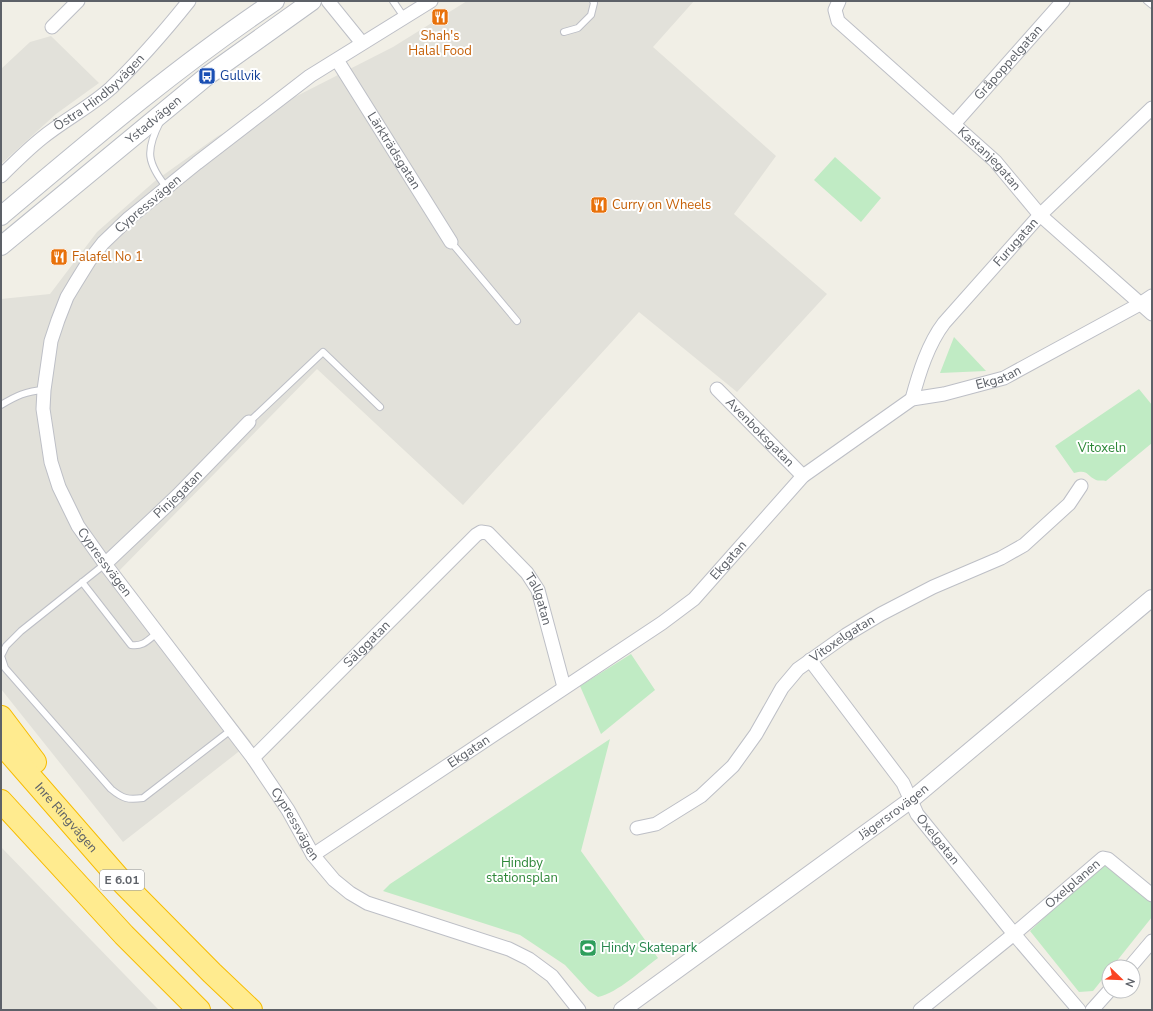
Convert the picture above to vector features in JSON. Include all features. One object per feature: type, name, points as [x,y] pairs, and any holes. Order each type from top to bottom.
[{"type":"highway","points":[[1,716],[124,884]]},
{"type":"highway","name":"Inre Ringvägen","points":[[1,743],[124,884],[212,973],[251,1010]]},
{"type":"highway","name":"E 6.01","points":[[1,801],[124,935],[199,1010]]},
{"type":"highway","points":[[1,818],[124,935]]},
{"type":"main road","name":"Ystadvägen","points":[[1,216],[143,99],[216,42],[275,1]]},
{"type":"main road","name":"Ystadvägen","points":[[1,246],[207,76],[312,1]]},
{"type":"street","points":[[52,27],[78,1]]},
{"type":"street","name":"Östra Hindbyvägen","points":[[1,176],[41,138],[74,114],[91,104],[110,88],[164,31],[189,1]]},
{"type":"street","points":[[328,1],[362,43]]},
{"type":"street","name":"Cypressvägen","points":[[431,1],[310,76],[241,128],[129,218],[103,243],[89,261],[76,282],[68,297],[51,340],[43,408],[46,436],[51,462],[59,487],[78,526],[157,633],[253,758],[288,810],[314,855],[334,880],[350,893],[367,903],[509,949],[529,959],[552,976],[579,1010]]},
{"type":"street","name":"Kastanjegatan","points":[[839,1],[835,10],[838,21],[995,161],[1040,215],[1152,314]]},
{"type":"street","name":"Gråpoppelgatan","points":[[954,124],[1063,1]]},
{"type":"street","name":"Lärkträdsgatan","points":[[337,60],[451,242]]},
{"type":"street","name":"Furugatan","points":[[912,399],[922,366],[940,328],[1040,215],[1152,108]]},
{"type":"street","name":"Ekgatan","points":[[314,855],[662,623],[694,598],[803,476],[912,399],[944,394],[1004,378],[1152,296]]},
{"type":"street","name":"Avenboksgatan","points":[[717,389],[803,476]]},
{"type":"street","name":"Pinjegatan","points":[[105,564],[178,495],[249,422]]},
{"type":"street","name":"Vitoxelgatan","points":[[637,828],[656,824],[701,796],[733,766],[756,734],[782,688],[798,669],[846,635],[881,614],[933,587],[1001,558],[1024,545],[1069,504],[1081,486]]},
{"type":"street","name":"Tallgatan","points":[[481,532],[488,533],[527,573],[538,590],[564,687]]},
{"type":"street","name":"Sälggatan","points":[[253,758],[476,535],[481,532]]},
{"type":"street","name":"Jägersrovägen","points":[[622,1010],[911,800],[1152,598]]},
{"type":"street","name":"Oxelgatan","points":[[810,660],[903,783],[917,814],[1014,934],[1079,1010]]},
{"type":"street","name":"Oxelplanen","points":[[1014,934],[1103,858],[1108,859],[1152,895]]},
{"type":"street","points":[[920,1010],[1014,934]]},
{"type":"street","points":[[1137,959],[1152,941]]},
{"type":"street","points":[[1092,1010],[1102,999]]},
{"type":"lane","points":[[394,1],[404,18]]},
{"type":"lane","points":[[564,32],[578,28],[591,15],[594,3],[593,1]]},
{"type":"lane","points":[[1147,1],[1152,5]]},
{"type":"lane","points":[[167,188],[152,165],[149,155],[155,131],[168,108]]},
{"type":"lane","points":[[451,242],[517,321]]},
{"type":"lane","points":[[249,422],[322,352],[380,407]]},
{"type":"lane","points":[[1,405],[12,398],[28,392],[44,390]]},
{"type":"lane","points":[[105,564],[21,631],[6,646],[1,656],[5,668],[111,789],[121,797],[131,799],[143,798],[231,730]]},
{"type":"lane","points":[[82,582],[131,645],[138,646],[157,633]]},
{"type":"shaded area","points":[[467,1],[694,1],[653,47],[776,156],[734,214],[827,294],[737,392],[639,312],[463,505],[317,369],[117,573],[251,742],[123,842],[1,689],[1,299],[50,294],[97,232],[155,181],[218,136],[393,47]]},
{"type":"shaded area","points":[[51,36],[99,83],[56,114],[1,164],[1,69],[30,42]]},
{"type":"shaded area","points":[[1,847],[154,1005],[159,1010],[1,1010]]},
{"type":"green space","points":[[835,157],[881,198],[861,222],[814,180]]},
{"type":"green space","points":[[954,337],[986,371],[940,373]]},
{"type":"green space","name":"Vitoxeln","points":[[1139,389],[1152,405],[1152,443],[1106,481],[1096,480],[1084,472],[1074,473],[1055,446]]},
{"type":"green space","points":[[631,654],[655,690],[601,734],[580,686]]},
{"type":"green space","name":"Hindby stationsplan","points":[[610,739],[581,851],[658,958],[614,991],[598,997],[589,991],[565,965],[520,935],[383,891],[390,884]]},
{"type":"green space","points":[[1109,865],[1152,903],[1152,917],[1118,959],[1101,959],[1101,981],[1093,991],[1079,992],[1030,931],[1100,866]]},
{"type":"place","name":"Shah's Halal Food","points":[[440,17]]},
{"type":"place","name":"Gullvik","points":[[207,76]]},
{"type":"place","name":"Curry on Wheels","points":[[599,205]]},
{"type":"place","name":"Falafel No 1","points":[[59,257]]},
{"type":"place","name":"Hindy Skatepark","points":[[588,948]]}]
